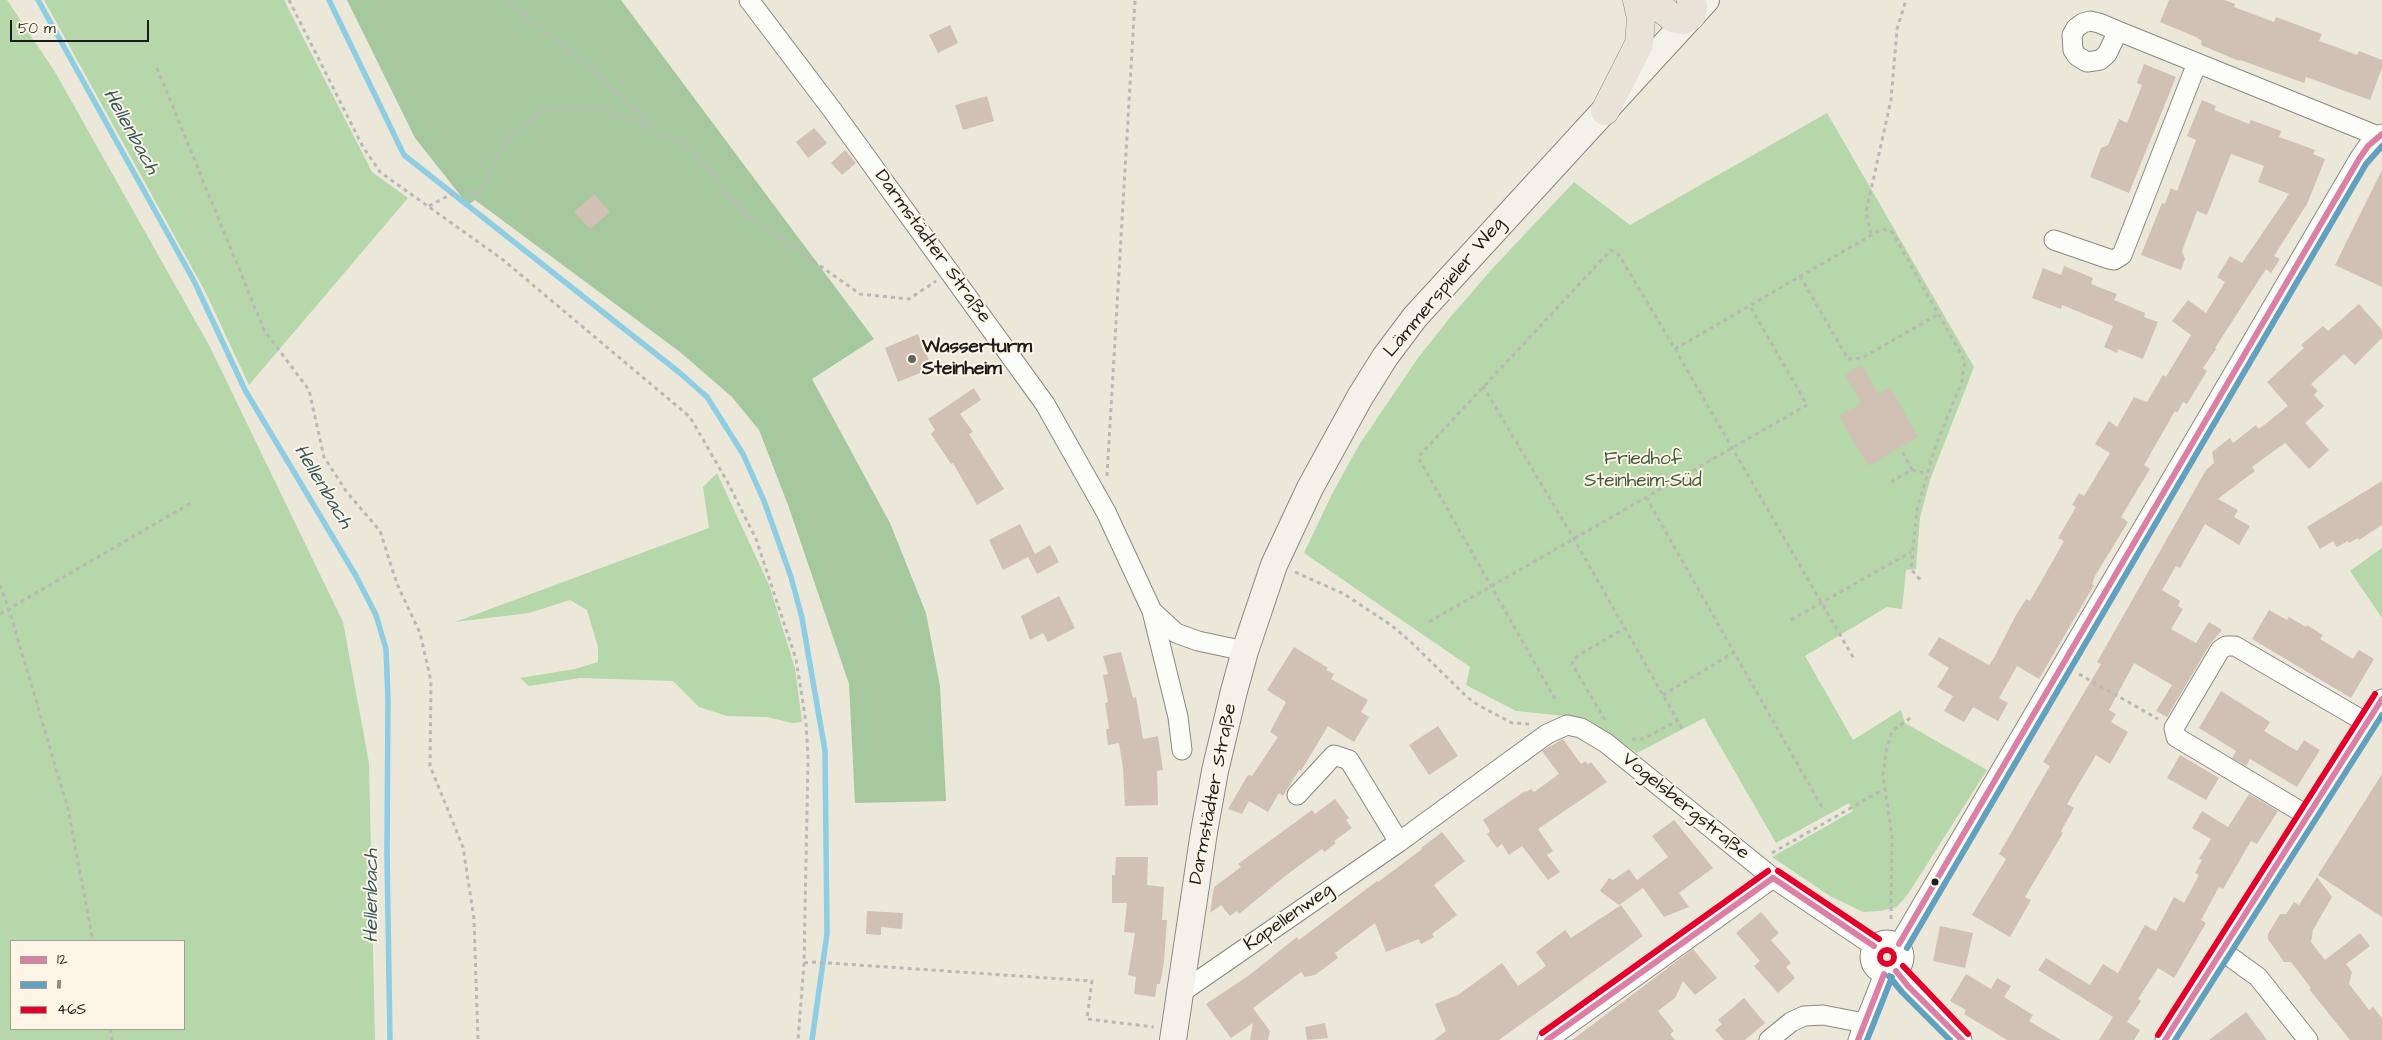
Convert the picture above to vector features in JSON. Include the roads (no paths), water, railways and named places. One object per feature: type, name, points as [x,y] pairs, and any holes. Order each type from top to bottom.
[{"type":"highway","points":[[1605,111],[1639,44],[1641,18],[1637,0]]},
{"type":"highway","points":[[1652,0],[1673,18],[1682,20],[1696,5]]},
{"type":"street","name":"Darmstädter Straße","points":[[749,0],[834,111],[1045,404],[1106,512],[1152,611],[1176,709],[1182,750]]},
{"type":"street","name":"Lämmerspieler Weg","points":[[1244,651],[1274,565],[1294,520],[1334,441],[1385,357],[1444,283],[1605,111],[1696,5]]},
{"type":"street","points":[[1962,1040],[1890,972],[1872,964],[1870,954],[1888,943],[2063,665],[2359,159],[2380,135],[2118,30]]},
{"type":"street","points":[[2054,240],[2109,259],[2114,260],[2122,254],[2197,63]]},
{"type":"street","name":"Darmstädter Straße","points":[[1152,611],[1176,633],[1198,642],[1244,651],[1215,772],[1174,1034]]},
{"type":"street","points":[[2308,816],[2180,740],[2174,733],[2174,728],[2220,650],[2231,645],[2367,723]]},
{"type":"street","points":[[2165,1040],[2382,699]]},
{"type":"street","name":"Kapellenweg","points":[[1179,994],[1399,842],[1547,734],[1567,725]]},
{"type":"street","name":"Vogelsbergstraße","points":[[1567,725],[1581,728],[1606,743],[1773,878],[1888,943]]},
{"type":"street","points":[[1297,796],[1334,755],[1349,760],[1399,842]]},
{"type":"street","points":[[1547,1040],[1773,878]]},
{"type":"street","points":[[1769,1040],[1791,1022],[1804,1016],[1823,1015],[1861,1032],[1890,972],[1903,963],[1904,953],[1888,943]]},
{"type":"street","points":[[2222,951],[2258,977],[2308,1040]]},
{"type":"waterway","name":"Hellenbach","points":[[38,0],[194,281],[245,390],[356,576],[376,615],[386,649],[388,700],[387,853],[390,1040]]},
{"type":"waterway","points":[[329,0],[404,155],[680,373],[707,397],[743,454],[764,501],[791,577],[802,618],[825,751],[827,934],[812,1040]]},
{"type":"place","name":"Wasserturm Steinheim","points":[[912,359]]},
{"type":"park label","name":"Friedhof Steinheim-Süd","points":[[1643,471]]}]
